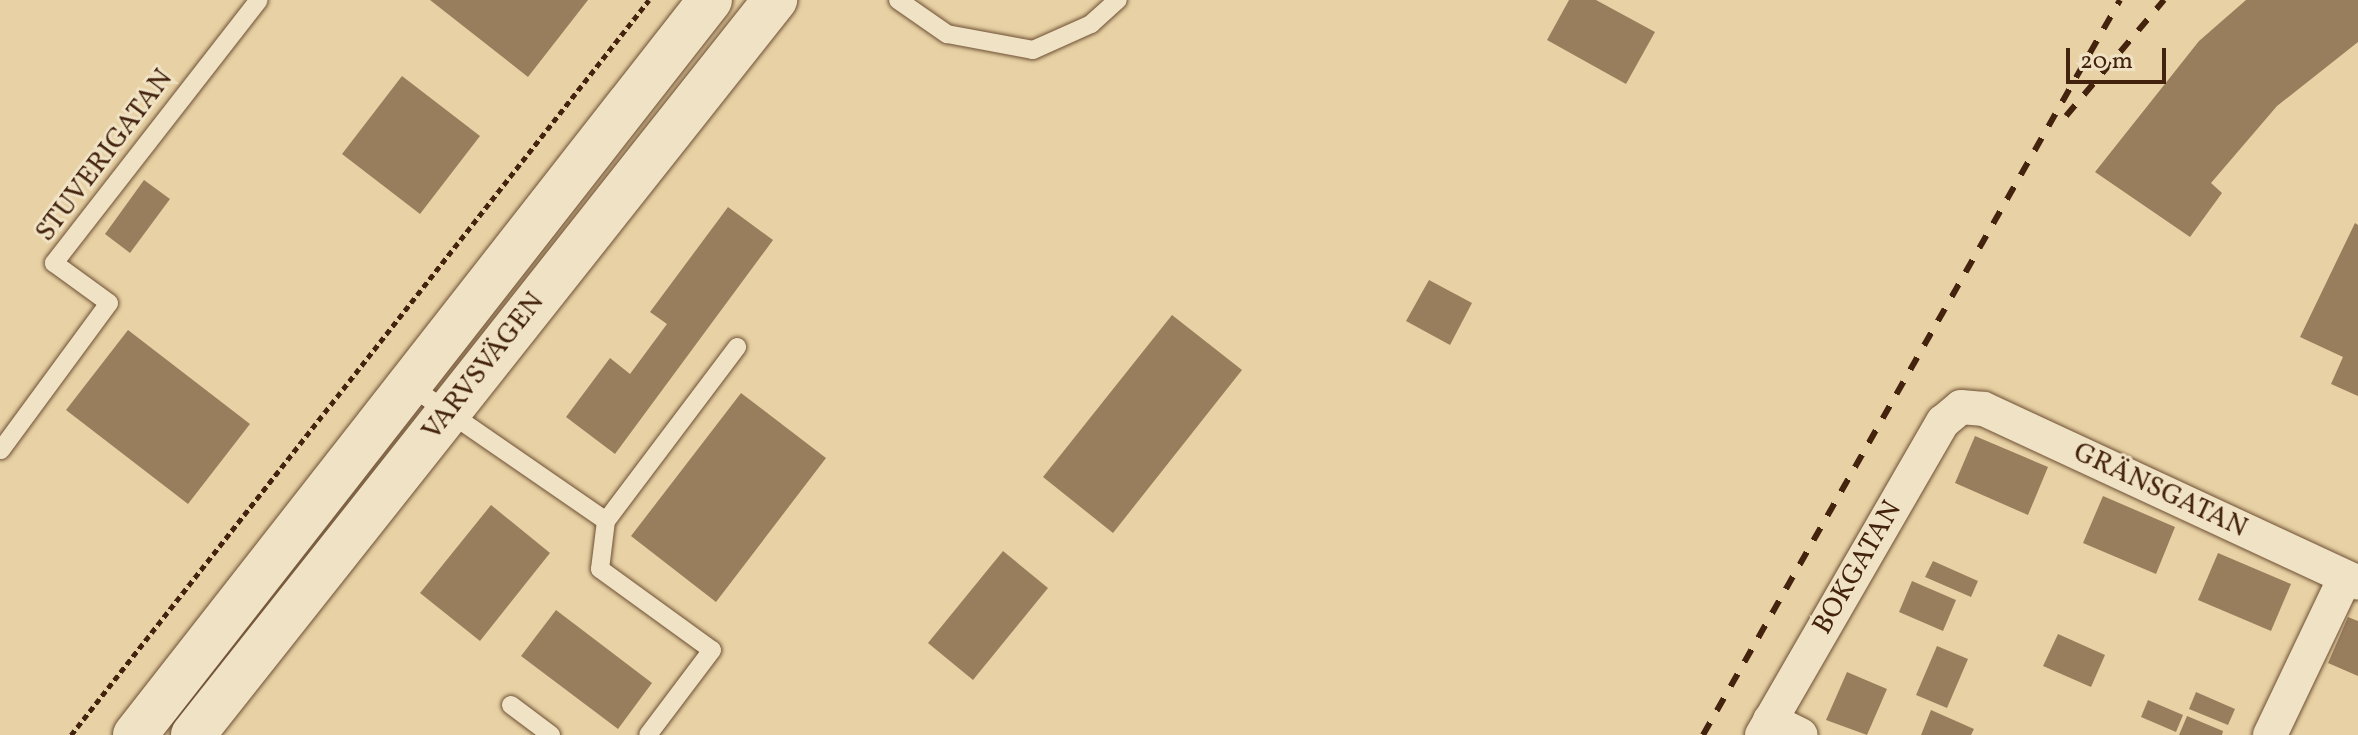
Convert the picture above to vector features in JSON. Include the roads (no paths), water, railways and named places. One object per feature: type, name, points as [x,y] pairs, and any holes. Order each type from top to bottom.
[{"type":"main road","name":"VARVSVÄGEN","points":[[135,735],[710,0]]},
{"type":"main road","name":"VARVSVÄGEN","points":[[193,735],[775,0]]},
{"type":"street","name":"GRÄNSGATAN","points":[[1961,407],[1984,409],[2352,580]]},
{"type":"street","name":"BOKGATAN","points":[[1766,728],[1943,422],[1961,407]]},
{"type":"street","points":[[2270,735],[2352,580]]},
{"type":"street","points":[[1766,728],[1801,735]]},
{"type":"lane","name":"STUVERIGATAN","points":[[1,450],[109,303],[54,263],[259,0]]},
{"type":"lane","points":[[898,0],[947,34],[1033,50],[1091,24],[1118,0]]},
{"type":"lane","points":[[648,735],[712,650],[600,569],[606,521],[737,347]]},
{"type":"lane","points":[[409,385],[606,521]]},
{"type":"lane","points":[[511,705],[551,735]]},
{"type":"railway","points":[[1703,735],[2120,0]]},
{"type":"railway","points":[[2066,116],[2164,0]]}]
